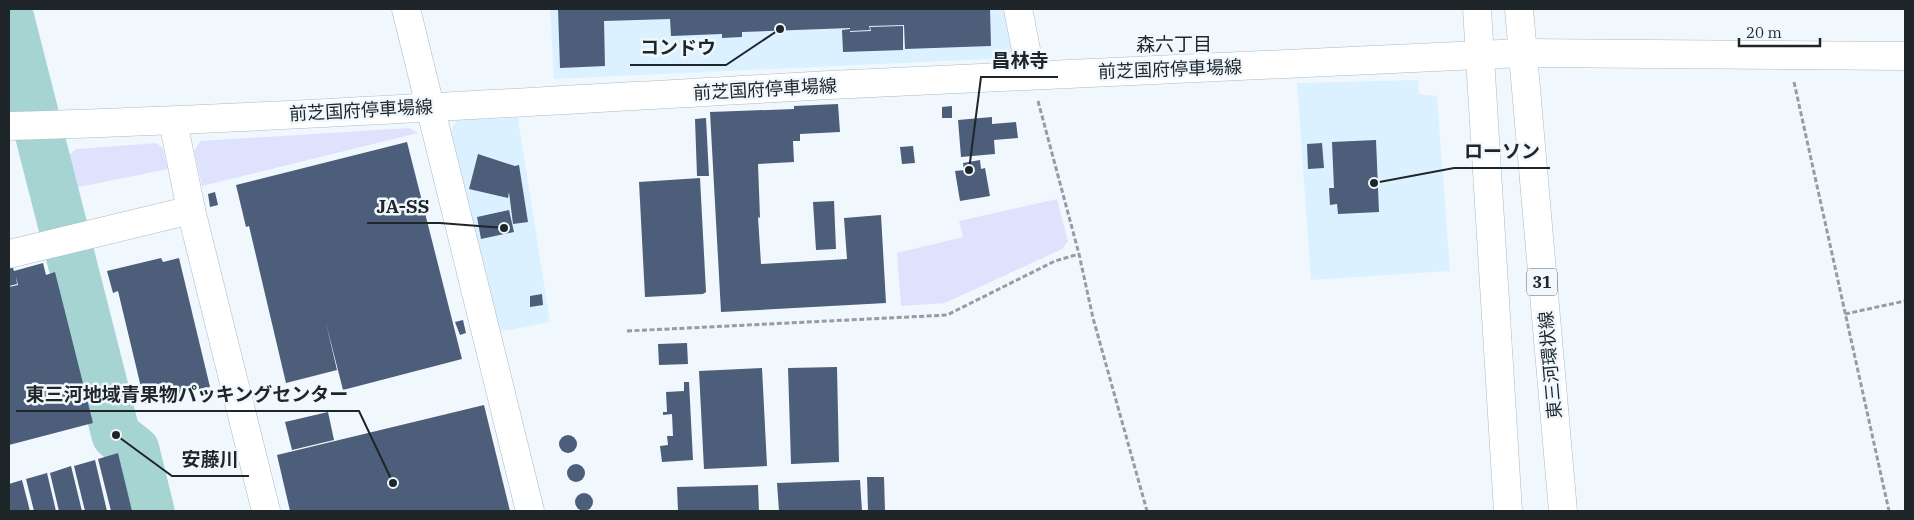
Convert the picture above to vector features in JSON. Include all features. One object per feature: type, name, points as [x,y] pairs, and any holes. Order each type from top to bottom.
[{"type":"main road","points":[[406,9],[530,511]]},
{"type":"main road","points":[[1018,9],[1031,75]]},
{"type":"main road","points":[[1477,9],[1508,511]]},
{"type":"main road","name":"東三河環状線","points":[[1519,9],[1563,511]]},
{"type":"main road","name":"前芝国府停車場線","points":[[9,126],[172,121],[1031,75],[1429,58],[1522,52],[1905,56]]},
{"type":"main road","points":[[172,121],[191,210],[266,511]]},
{"type":"main road","points":[[9,254],[191,210]]},
{"type":"path","points":[[1788,54],[1889,511]]},
{"type":"path","points":[[1031,75],[1079,254],[1093,318],[1147,511]]},
{"type":"path","points":[[626,331],[947,315],[1055,261],[1079,254]]},
{"type":"path","points":[[1845,314],[1905,300]]},
{"type":"shaded area","points":[[550,9],[1006,9],[1013,48],[1011,58],[554,79]]},
{"type":"shaded area","points":[[1418,80],[1419,94],[1437,96],[1450,271],[1311,280],[1297,83]]},
{"type":"shaded area","points":[[518,118],[550,322],[499,332],[449,135],[457,119]]},
{"type":"shaded area","points":[[409,128],[418,133],[202,186],[194,151],[200,141]]},
{"type":"shaded area","points":[[157,143],[163,149],[168,169],[74,188],[69,155],[76,149]]},
{"type":"shaded area","points":[[1057,199],[1068,241],[1062,249],[945,303],[901,306],[897,253],[963,237],[959,221]]},
{"type":"building","points":[[558,9],[990,9],[991,46],[905,49],[904,25],[869,26],[870,30],[850,31],[850,28],[742,32],[742,37],[722,38],[722,34],[671,36],[670,19],[604,21],[605,66],[560,68]]},
{"type":"building","points":[[903,26],[903,50],[843,52],[842,30],[850,29],[850,32],[871,31],[870,27]]},
{"type":"building","points":[[838,104],[840,132],[800,134],[800,141],[793,141],[794,162],[758,164],[760,218],[758,217],[761,264],[847,259],[844,218],[881,215],[886,303],[721,312],[710,112],[794,109],[794,106]]},
{"type":"building","points":[[952,106],[952,118],[942,118],[942,107]]},
{"type":"building","points":[[992,117],[992,124],[1016,122],[1018,138],[994,140],[995,154],[961,157],[958,120]]},
{"type":"building","points":[[706,118],[709,176],[697,176],[695,119]]},
{"type":"building","points":[[1376,140],[1379,212],[1338,214],[1337,204],[1330,205],[1329,188],[1334,188],[1332,142]]},
{"type":"building","points":[[407,142],[462,359],[343,390],[326,323],[337,370],[286,383],[249,226],[246,227],[236,185]]},
{"type":"building","points":[[1322,143],[1324,168],[1308,169],[1307,144]]},
{"type":"building","points":[[913,146],[915,163],[902,164],[900,147]]},
{"type":"building","points":[[478,154],[515,166],[519,165],[528,222],[513,224],[509,192],[508,198],[469,189]]},
{"type":"building","points":[[980,160],[981,169],[985,168],[990,196],[960,201],[955,171],[964,170],[963,163]]},
{"type":"building","points":[[700,178],[706,292],[703,294],[645,297],[639,182]]},
{"type":"building","points":[[215,192],[218,205],[210,207],[208,194]]},
{"type":"building","points":[[834,201],[836,249],[816,250],[813,202]]},
{"type":"building","points":[[509,210],[514,232],[481,239],[477,217]]},
{"type":"building","points":[[161,258],[163,262],[179,258],[210,387],[145,404],[118,291],[113,293],[107,271]]},
{"type":"building","points":[[43,263],[46,275],[55,272],[93,423],[9,445],[9,287],[18,285],[16,277],[17,284],[9,286],[9,266],[12,265],[14,271]]},
{"type":"building","points":[[542,294],[543,305],[530,307],[530,296]]},
{"type":"building","points":[[463,320],[466,333],[460,335],[455,322]]},
{"type":"building","points":[[687,343],[688,364],[659,365],[658,344]]},
{"type":"building","points":[[837,367],[839,462],[791,464],[788,368]]},
{"type":"building","points":[[762,368],[767,466],[704,469],[699,371]]},
{"type":"building","points":[[684,382],[689,382],[693,460],[662,462],[660,446],[668,445],[667,436],[673,436],[672,414],[663,415],[663,412],[667,412],[666,392],[684,391]]},
{"type":"building","points":[[484,405],[510,511],[290,511],[277,455]]},
{"type":"building","points":[[328,412],[334,440],[292,450],[285,422]]},
{"type":"building","points":[[568,435],[574,438],[577,444],[574,450],[568,453],[562,450],[559,444],[562,438]]},
{"type":"building","points":[[118,453],[132,511],[111,511],[98,459]]},
{"type":"building","points":[[95,460],[107,511],[85,511],[74,466]]},
{"type":"building","points":[[576,464],[582,467],[585,473],[582,479],[576,482],[570,479],[567,473],[570,467]]},
{"type":"building","points":[[71,466],[82,511],[59,511],[50,473]]},
{"type":"building","points":[[47,473],[56,511],[34,511],[26,479]]},
{"type":"building","points":[[867,477],[884,477],[885,511],[868,511]]},
{"type":"building","points":[[22,480],[30,511],[9,511],[9,484]]},
{"type":"building","points":[[860,480],[862,511],[779,511],[777,483]]},
{"type":"building","points":[[758,485],[759,511],[678,511],[677,487]]},
{"type":"building","points":[[584,493],[590,496],[593,502],[590,508],[584,511],[578,508],[575,502],[578,496]]},
{"type":"waterway","points":[[9,15],[116,435],[135,450],[150,511]]},
{"type":"place","name":"コンドウ","points":[[780,29]]},
{"type":"place","name":"昌林寺","points":[[969,170]]},
{"type":"place","name":"ローソン","points":[[1374,183]]},
{"type":"place","name":"JA-SS","points":[[504,228]]},
{"type":"place","name":"安藤川","points":[[116,435]]},
{"type":"place","name":"東三河地域青果物パッキングセンター","points":[[393,483]]},
{"type":"district","name":"森六丁目","points":[[1174,44]]}]
